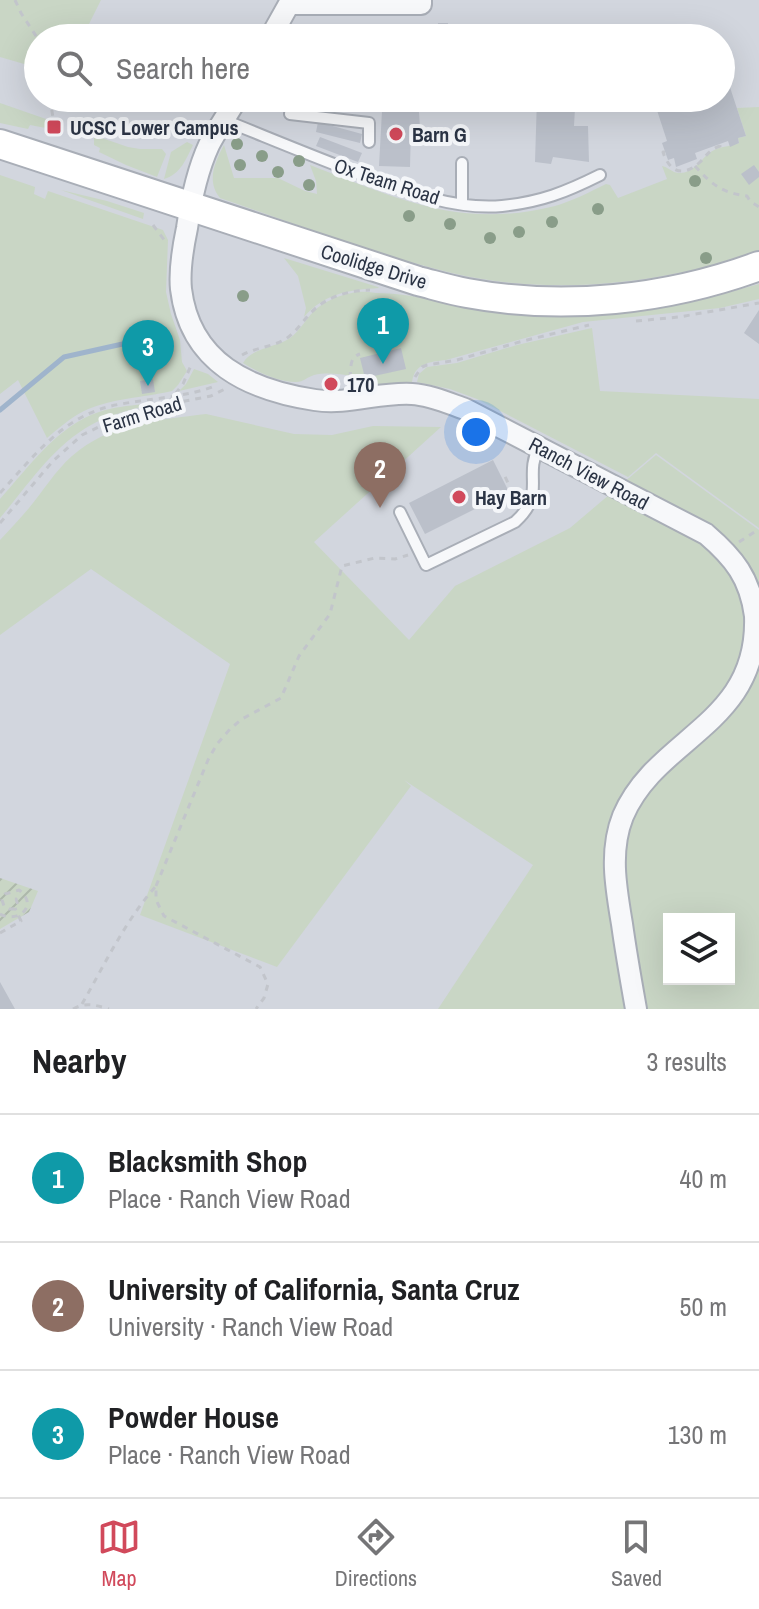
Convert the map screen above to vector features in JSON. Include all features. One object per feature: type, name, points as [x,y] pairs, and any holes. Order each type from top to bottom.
[{"type":"main road","name":"Coolidge Drive","points":[[0,144],[418,281],[467,293],[554,302],[600,300],[661,292],[731,276],[759,266]]},
{"type":"street","points":[[278,24],[289,4],[421,4],[421,0]]},
{"type":"street","name":"Ranch View Road","points":[[229,112],[209,146],[194,187],[181,261],[181,288],[196,335],[207,351],[229,371],[268,389],[294,396],[334,402],[413,394],[465,409],[706,534],[728,553],[741,572],[754,605],[756,662],[732,703],[641,784],[623,816],[616,839],[614,866],[636,1009]]},
{"type":"lane","points":[[290,112],[369,123],[369,142]]},
{"type":"lane","name":"Ox Team Road","points":[[224,120],[415,195],[462,204],[499,206],[538,200],[567,192],[600,175]]},
{"type":"lane","points":[[462,163],[462,204]]},
{"type":"lane","points":[[400,512],[426,565],[515,522],[527,511],[533,498],[533,459],[539,446]]},
{"type":"path","points":[[15,0],[28,24]]},
{"type":"path","points":[[52,112],[53,118]]},
{"type":"path","points":[[665,152],[672,169],[683,171],[695,166],[719,144]]},
{"type":"path","points":[[695,166],[713,185],[732,194],[747,196],[759,207]]},
{"type":"path","points":[[153,225],[166,245]]},
{"type":"path","points":[[235,362],[247,352],[289,337],[325,300],[349,291],[372,290]]},
{"type":"path","points":[[635,321],[759,303]]},
{"type":"path","points":[[414,384],[417,373],[427,365],[593,324]]},
{"type":"path","points":[[167,404],[192,366],[196,335]]},
{"type":"path","points":[[350,378],[352,359],[360,354]]},
{"type":"path","points":[[0,493],[51,438],[88,413],[104,407],[211,388],[222,382]]},
{"type":"path","name":"Farm Road","points":[[0,523],[53,461],[82,435],[144,409],[211,396],[225,389]]},
{"type":"path","points":[[503,472],[513,494],[503,499]]},
{"type":"path","points":[[728,553],[759,529]]},
{"type":"path","points":[[82,1004],[128,922],[156,886],[217,744],[242,719],[281,698],[299,656],[330,614],[342,566],[375,558],[395,559],[419,552]]},
{"type":"path","points":[[156,886],[156,900],[164,916],[260,967],[268,984],[264,998],[256,1009]]},
{"type":"path","points":[[19,890],[25,894],[27,908],[19,915],[6,917],[1,909],[5,894],[19,890]]},
{"type":"path","points":[[11,901],[16,899],[18,905],[15,908]]},
{"type":"path","points":[[1,909],[15,908]]},
{"type":"path","points":[[0,933],[21,921],[15,908]]},
{"type":"path","points":[[73,1009],[82,1004],[109,1009]]},
{"type":"shaded area","points":[[0,0],[759,0],[759,1009],[0,1009]]},
{"type":"green space","points":[[0,0],[101,0],[89,24],[24,24],[24,64],[0,57]]},
{"type":"green space","points":[[0,103],[49,121],[46,128],[30,125],[28,129],[0,123]]},
{"type":"green space","points":[[759,107],[759,250],[702,268],[655,277],[568,285],[480,279],[364,248],[220,198],[213,185],[215,165],[224,145],[234,178],[278,178],[317,194],[310,165],[429,207],[489,214],[521,212],[555,206],[606,184],[618,198],[667,179],[662,166],[674,172],[689,171],[712,151],[739,143],[738,138],[746,136],[737,108]]},
{"type":"green space","points":[[94,138],[128,147],[162,149],[166,154],[157,177],[99,152]]},
{"type":"green space","points":[[187,142],[193,145],[185,161],[175,174],[164,179],[171,152]]},
{"type":"green space","points":[[0,175],[35,187],[34,194],[45,199],[48,191],[163,230],[168,240],[166,292],[180,340],[182,362],[187,371],[172,391],[94,407],[74,417],[47,438],[18,380],[0,394]]},
{"type":"green space","points":[[61,190],[144,213],[143,219]]},
{"type":"green space","points":[[284,258],[379,288],[338,294],[320,303],[304,317],[306,308],[298,276]]},
{"type":"green space","points":[[759,284],[759,299],[720,308],[583,322],[429,363],[416,371],[412,382],[366,385],[360,384],[352,376],[328,373],[289,382],[268,376],[243,363],[257,351],[290,338],[322,305],[355,292],[408,295],[501,313],[568,316],[663,307]]},
{"type":"green space","points":[[592,328],[600,391],[759,399],[759,528],[656,453],[628,477],[477,399],[417,382],[419,374],[427,367],[457,363]]},
{"type":"green space","points":[[194,369],[208,374],[218,382],[179,391]]},
{"type":"green space","points":[[143,404],[97,422],[77,434],[42,467],[0,518],[0,499],[57,437],[84,418],[99,412]]},
{"type":"green space","points":[[206,414],[294,434],[332,435],[373,426],[441,427],[314,542],[409,640],[455,586],[570,528],[656,455],[759,530],[759,1009],[438,1009],[533,865],[404,780],[411,786],[277,967],[140,915],[230,664],[91,569],[0,635],[0,540],[60,468],[86,445],[118,430],[153,421]]},
{"type":"green space","points":[[0,878],[38,891],[29,912],[0,929]]},
{"type":"building","points":[[735,102],[746,136],[738,138],[739,143],[730,147],[728,141],[695,153],[697,159],[676,167],[674,158],[668,160],[662,143],[667,141],[658,112],[735,112]]},
{"type":"building","points":[[382,112],[419,112],[420,128],[411,128],[410,167],[379,166]]},
{"type":"building","points":[[537,112],[575,112],[574,126],[588,126],[589,162],[553,157],[551,164],[535,162]]},
{"type":"building","points":[[318,122],[362,134],[360,143],[316,132]]},
{"type":"building","points":[[320,137],[362,153],[358,162],[316,146]]},
{"type":"building","points":[[754,165],[759,177],[749,185],[741,174]]},
{"type":"building","points":[[759,310],[759,344],[744,333]]},
{"type":"building","points":[[390,330],[394,348],[386,351],[381,332]]},
{"type":"building","points":[[401,348],[406,369],[365,378],[360,358]]},
{"type":"building","points":[[153,379],[155,392],[142,394],[140,381]]},
{"type":"building","name":"Hay Barn","points":[[493,460],[509,492],[425,534],[409,503]]},
{"type":"building","points":[[0,982],[15,1009],[0,1009]]},
{"type":"waterway","points":[[0,410],[64,357],[127,343]]},
{"type":"place","name":"UCSC Lower Campus","points":[[54,127]]},
{"type":"place","name":"Barn G","points":[[396,134]]},
{"type":"place","name":"Blacksmith Shop","points":[[383,364]]},
{"type":"place","name":"170","points":[[331,384]]},
{"type":"place","name":"Powder House","points":[[148,386]]},
{"type":"place","name":"Hay Barn","points":[[459,497]]},
{"type":"place","name":"University of California, Santa Cruz","points":[[380,508]]}]
